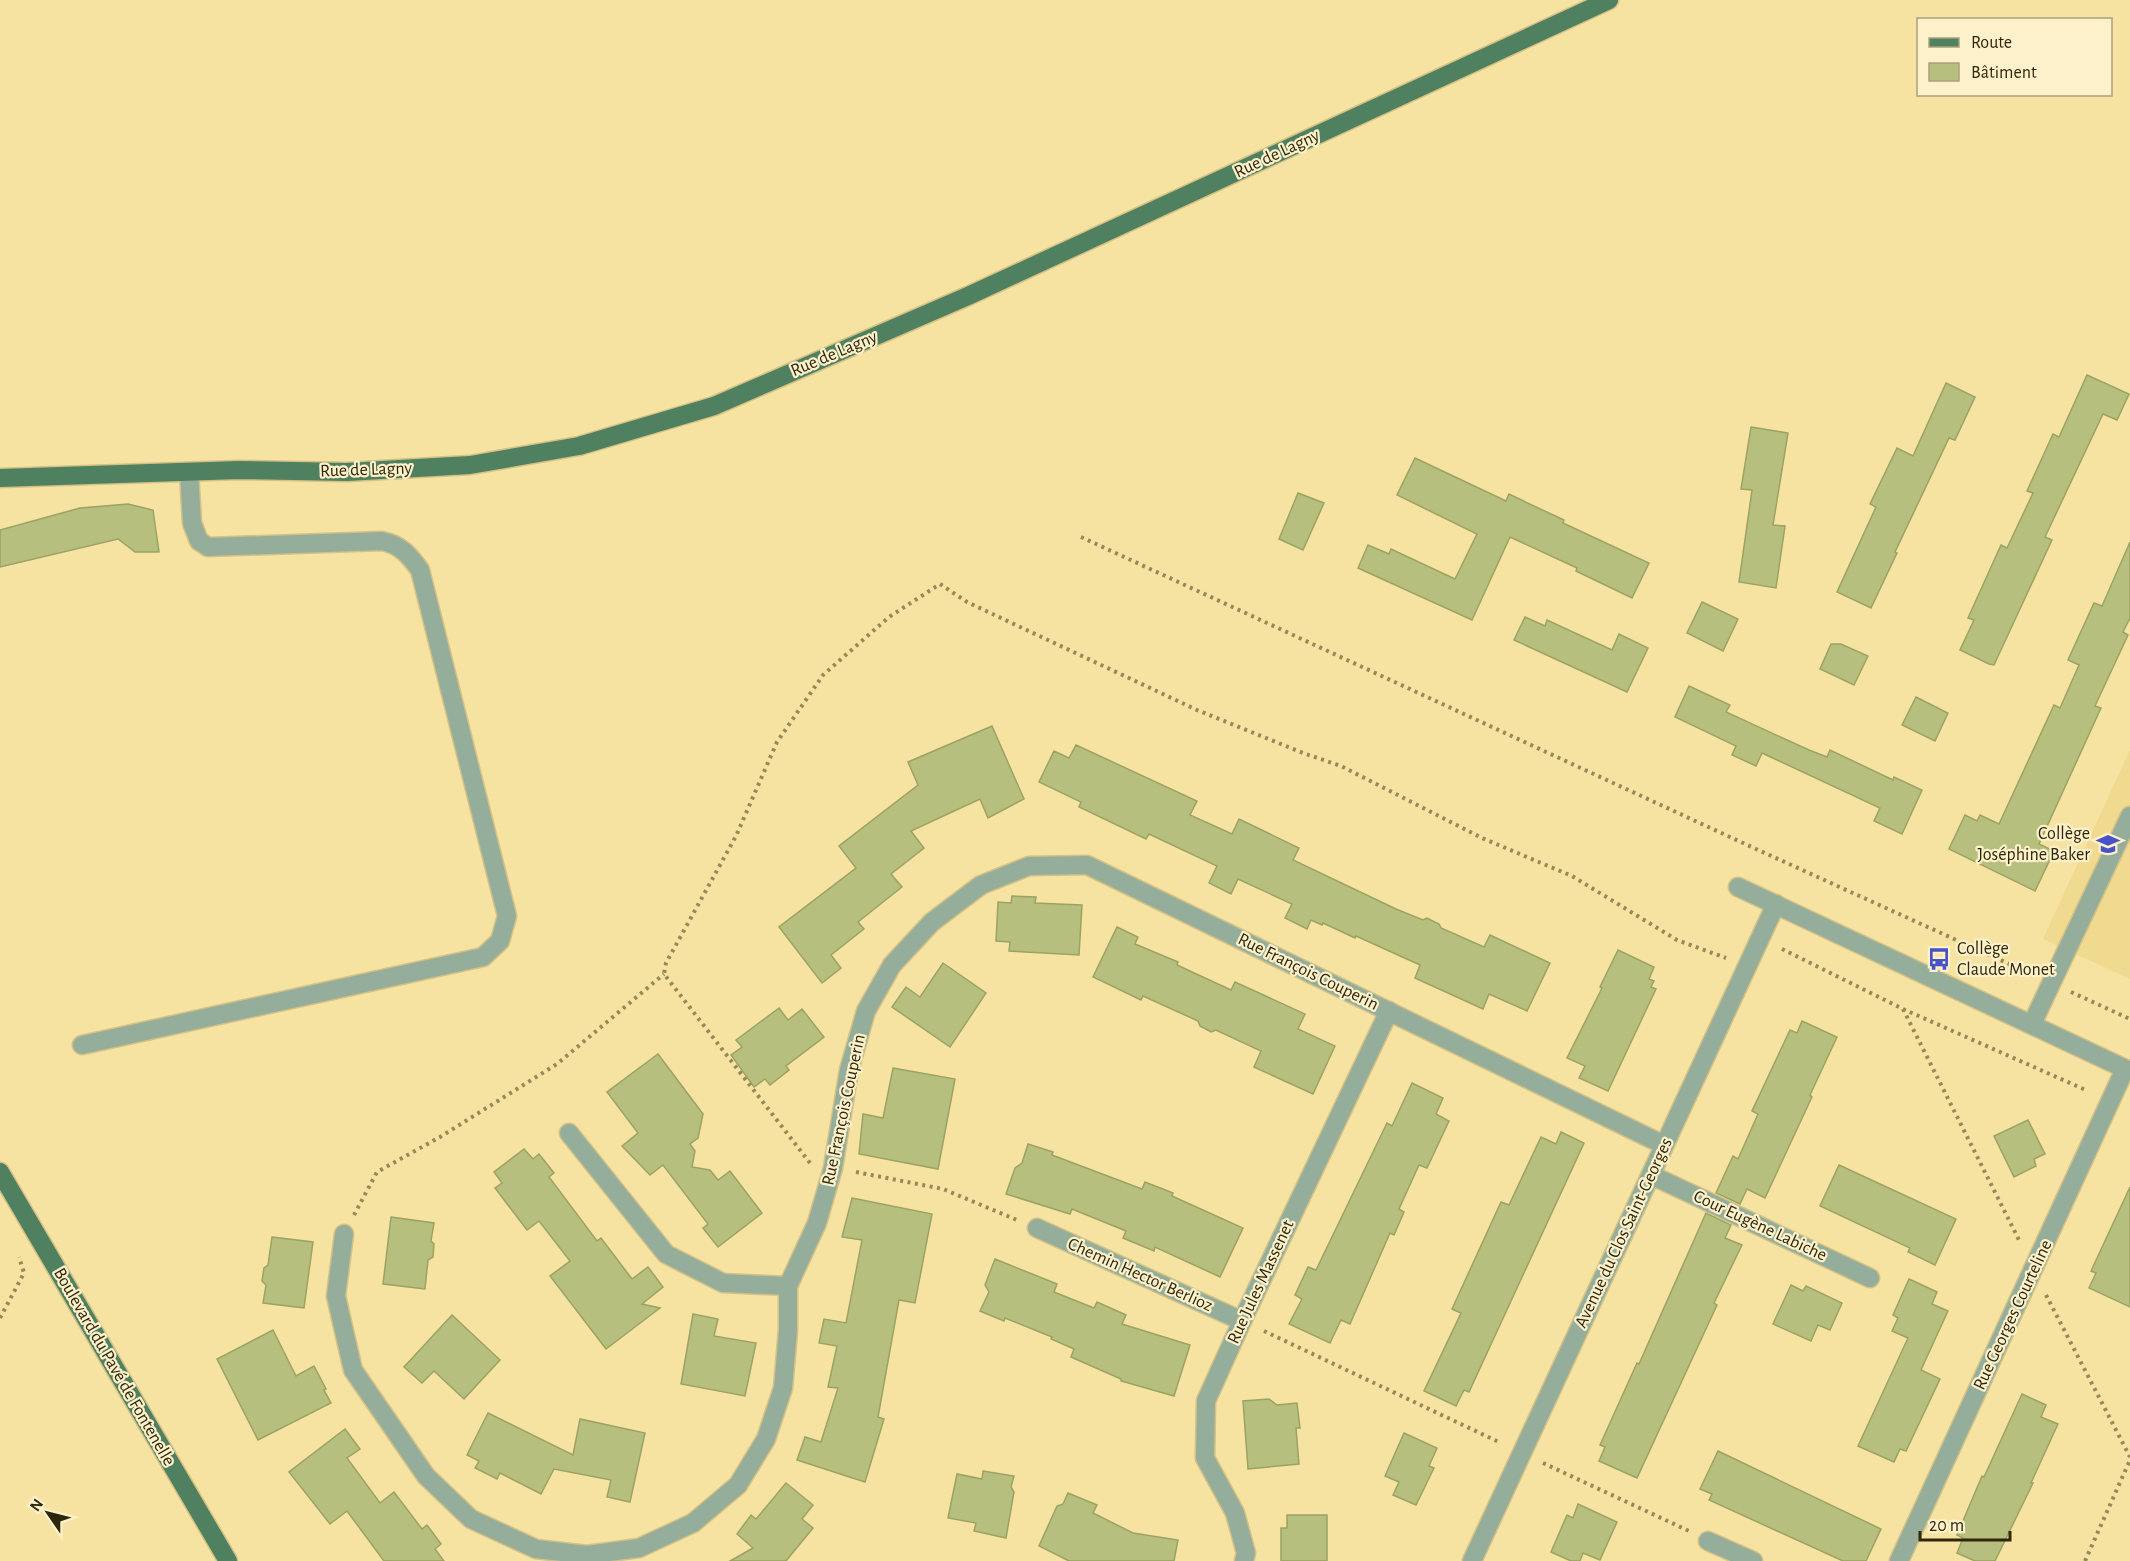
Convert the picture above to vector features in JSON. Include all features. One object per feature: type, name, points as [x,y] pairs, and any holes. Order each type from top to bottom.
[{"type":"main road","name":"Rue de Lagny","points":[[0,478],[189,472],[347,472],[470,465],[579,446],[714,406],[969,296],[1610,0]]},
{"type":"main road","name":"Boulevard du Pavé de Fontenelle","points":[[0,1172],[228,1561]]},
{"type":"street","points":[[82,1045],[483,957],[500,941],[507,916],[420,570],[407,552],[393,543],[382,541],[208,547],[199,541],[192,523],[189,472]]},
{"type":"street","points":[[2032,1024],[2130,816]]},
{"type":"street","name":"Rue François Couperin","points":[[344,1234],[336,1296],[352,1370],[426,1476],[471,1519],[535,1555],[587,1555],[639,1548],[693,1523],[738,1485],[766,1439],[783,1388],[788,1330],[788,1286],[817,1223],[830,1179],[849,1070],[866,1011],[892,965],[932,922],[981,885],[1029,866],[1087,865],[1664,1145]]},
{"type":"street","points":[[1738,887],[2128,1070]]},
{"type":"street","name":"Avenue du Clos Saint-Georges","points":[[1472,1561],[1776,904]]},
{"type":"street","name":"Rue Jules Massenet","points":[[1244,1561],[1246,1553],[1235,1513],[1205,1458],[1206,1401],[1389,1011]]},
{"type":"street","name":"Rue Georges Courteline","points":[[1899,1561],[2110,1101],[2128,1070]]},
{"type":"street","points":[[568,1133],[666,1254],[723,1283],[788,1286]]},
{"type":"street","name":"Cour Eugène Labiche","points":[[1651,1175],[1870,1278]]},
{"type":"street","name":"Chemin Hector Berlioz","points":[[1037,1228],[1242,1321]]},
{"type":"street","points":[[1708,1540],[1753,1561]]},
{"type":"path","points":[[1081,537],[2130,1019]]},
{"type":"path","points":[[344,1234],[377,1172],[440,1137],[557,1064],[664,974],[666,963],[736,836],[777,742],[823,675],[889,617],[940,584],[967,602],[1197,710],[1303,753],[1341,765],[1482,838],[1572,876],[1677,940],[1747,965]]},
{"type":"path","points":[[1760,938],[1904,1009],[2110,1101]]},
{"type":"path","points":[[664,974],[679,994]]},
{"type":"path","points":[[1904,1009],[2130,1458],[2085,1561]]},
{"type":"path","points":[[0,1318],[24,1273],[18,1252]]},
{"type":"path","points":[[1242,1321],[1708,1540]]},
{"type":"shaded area","name":"Collège Joséphine Baker","points":[[2130,750],[2130,979],[2043,939]]},
{"type":"building","points":[[2087,375],[2129,394],[2117,420],[2103,414],[2045,537],[2052,540],[1994,665],[1989,664],[1960,650],[1974,620],[1968,618],[2001,545],[2007,548],[2033,493],[2027,491],[2053,434],[2059,437]]},
{"type":"building","points":[[1946,383],[1975,397],[1955,440],[1949,438],[1871,608],[1837,592],[1876,507],[1870,504],[1897,448],[1913,456]]},
{"type":"building","points":[[1751,427],[1788,433],[1773,525],[1785,526],[1776,588],[1739,582],[1752,490],[1741,489]]},
{"type":"building","points":[[1415,458],[1506,501],[1509,494],[1564,520],[1563,523],[1649,563],[1632,598],[1576,571],[1577,568],[1510,537],[1472,620],[1358,568],[1368,545],[1389,554],[1391,549],[1455,579],[1477,534],[1397,495]]},
{"type":"building","points":[[1298,493],[1324,503],[1303,550],[1279,539]]},
{"type":"building","points":[[128,504],[153,510],[159,552],[135,552],[118,539],[0,567],[0,530],[80,508]]},
{"type":"building","points":[[2130,542],[2130,618],[2123,632],[2128,635],[2095,706],[2101,708],[2039,844],[2054,851],[2035,891],[1949,849],[1965,815],[1977,821],[1980,815],[1999,824],[2054,705],[2060,708],[2079,665],[2068,660],[2094,603],[2102,606]]},
{"type":"building","points":[[1702,602],[1738,619],[1723,651],[1687,633]]},
{"type":"building","points":[[1525,617],[1545,626],[1547,620],[1612,650],[1619,634],[1648,648],[1627,692],[1514,640]]},
{"type":"building","points":[[1831,644],[1841,644],[1868,656],[1854,685],[1820,669]]},
{"type":"building","points":[[1689,686],[1730,705],[1726,712],[1809,750],[1827,757],[1830,750],[1893,780],[1894,777],[1922,790],[1902,834],[1874,821],[1880,808],[1762,753],[1756,766],[1732,755],[1736,746],[1675,717]]},
{"type":"building","points":[[1916,697],[1948,713],[1935,741],[1902,725]]},
{"type":"building","points":[[992,726],[1024,799],[988,818],[980,799],[911,831],[924,848],[891,874],[902,887],[858,922],[864,929],[831,955],[841,968],[822,983],[779,927],[856,868],[839,846],[918,785],[908,762]]},
{"type":"building","points":[[1076,745],[1197,801],[1190,815],[1232,834],[1239,819],[1299,848],[1293,860],[1396,909],[1423,920],[1427,918],[1439,924],[1441,928],[1484,947],[1490,935],[1550,963],[1527,1011],[1489,994],[1483,1009],[1415,978],[1420,965],[1323,923],[1322,925],[1311,920],[1307,929],[1285,918],[1292,904],[1238,879],[1231,894],[1209,883],[1217,866],[1149,834],[1146,839],[1079,807],[1081,802],[1039,782],[1054,751],[1069,758]]},
{"type":"building","points":[[1012,896],[1036,897],[1035,903],[1082,905],[1079,955],[1009,951],[1010,942],[996,941],[998,902],[1011,903]]},
{"type":"building","points":[[1117,927],[1138,937],[1135,944],[1178,962],[1177,965],[1231,990],[1235,982],[1305,1014],[1298,1029],[1335,1046],[1313,1094],[1254,1067],[1261,1051],[1216,1030],[1211,1032],[1200,1026],[1198,1021],[1143,996],[1141,1000],[1093,977]]},
{"type":"building","points":[[1618,950],[1654,967],[1649,979],[1654,981],[1651,987],[1656,989],[1608,1091],[1579,1078],[1585,1066],[1567,1058]]},
{"type":"building","points":[[943,963],[986,993],[950,1047],[892,1007],[906,987],[920,997]]},
{"type":"building","points":[[779,1008],[788,1020],[802,1009],[824,1037],[786,1066],[789,1070],[770,1085],[765,1079],[754,1087],[731,1055],[742,1047],[736,1040]]},
{"type":"building","points":[[1802,1021],[1837,1037],[1765,1198],[1747,1189],[1740,1204],[1716,1193],[1733,1156],[1738,1159],[1758,1114],[1752,1111],[1790,1030],[1797,1033]]},
{"type":"building","points":[[658,1054],[703,1114],[698,1138],[690,1144],[695,1151],[692,1167],[710,1170],[718,1180],[730,1171],[762,1213],[718,1247],[703,1228],[708,1224],[663,1165],[650,1175],[622,1146],[638,1133],[607,1092]]},
{"type":"building","points":[[893,1068],[955,1079],[938,1169],[859,1154],[863,1114],[883,1118]]},
{"type":"building","points":[[1412,1083],[1443,1098],[1436,1114],[1449,1121],[1427,1168],[1419,1165],[1399,1209],[1404,1212],[1394,1235],[1390,1233],[1350,1324],[1341,1320],[1330,1343],[1289,1324],[1302,1299],[1295,1295],[1308,1267],[1316,1270],[1387,1123],[1392,1126]]},
{"type":"building","points":[[2028,1120],[2045,1154],[2034,1159],[2036,1166],[2014,1177],[1994,1136]]},
{"type":"building","points":[[1561,1132],[1584,1143],[1469,1392],[1464,1390],[1456,1406],[1424,1391],[1461,1313],[1452,1309],[1501,1202],[1509,1205],[1541,1137],[1556,1144]]},
{"type":"building","points":[[1028,1144],[1142,1189],[1145,1182],[1173,1193],[1172,1196],[1243,1228],[1220,1277],[1155,1247],[1154,1251],[1123,1238],[1126,1231],[1072,1209],[1070,1214],[1006,1194],[1015,1168],[1022,1163]]},
{"type":"building","points":[[524,1149],[533,1159],[539,1154],[554,1173],[549,1177],[597,1241],[601,1238],[632,1279],[648,1267],[663,1287],[642,1304],[660,1308],[606,1349],[550,1276],[570,1261],[539,1221],[527,1230],[495,1188],[502,1183],[494,1172]]},
{"type":"building","points":[[1839,1165],[1956,1219],[1935,1265],[1908,1252],[1910,1248],[1820,1206]]},
{"type":"building","points":[[2130,1187],[2130,1307],[2089,1288],[2096,1273],[2091,1271]]},
{"type":"building","points":[[852,1198],[932,1214],[915,1303],[899,1300],[878,1417],[884,1419],[865,1482],[797,1460],[805,1437],[821,1442],[838,1388],[828,1387],[837,1346],[819,1343],[824,1319],[846,1323],[862,1240],[842,1237]]},
{"type":"building","points":[[1706,1213],[1731,1225],[1725,1238],[1742,1245],[1714,1303],[1717,1305],[1637,1478],[1599,1461],[1605,1447],[1600,1445],[1637,1363],[1639,1364]]},
{"type":"building","points":[[391,1217],[434,1223],[431,1241],[434,1244],[433,1257],[428,1260],[425,1289],[383,1284]]},
{"type":"building","points":[[272,1237],[313,1242],[304,1308],[263,1303],[266,1285],[262,1281],[264,1268],[268,1265]]},
{"type":"building","points":[[995,1259],[1057,1284],[1054,1292],[1094,1308],[1097,1302],[1126,1315],[1122,1324],[1190,1345],[1174,1396],[1121,1381],[1121,1379],[1071,1357],[1074,1349],[1051,1339],[1052,1337],[1005,1318],[1004,1321],[980,1311],[989,1292],[985,1285]]},
{"type":"building","points":[[1909,1279],[1937,1292],[1932,1304],[1948,1311],[1921,1370],[1940,1379],[1906,1451],[1900,1449],[1894,1462],[1858,1446],[1908,1338],[1892,1331],[1898,1318],[1893,1315]]},
{"type":"building","points":[[1791,1285],[1803,1291],[1806,1286],[1842,1303],[1830,1330],[1818,1325],[1811,1341],[1773,1324]]},
{"type":"building","points":[[693,1314],[718,1319],[714,1336],[756,1343],[745,1396],[681,1384]]},
{"type":"building","points":[[452,1315],[500,1360],[464,1399],[434,1371],[422,1383],[404,1367]]},
{"type":"building","points":[[273,1330],[296,1376],[314,1366],[331,1403],[258,1440],[217,1359]]},
{"type":"building","points":[[2022,1394],[2046,1405],[2041,1417],[2058,1424],[2031,1483],[2033,1483],[1995,1561],[1975,1561],[1957,1553],[1963,1538],[1957,1535],[1982,1476],[1984,1477]]},
{"type":"building","points":[[1269,1399],[1277,1405],[1297,1403],[1300,1428],[1296,1428],[1299,1464],[1248,1469],[1243,1401]]},
{"type":"building","points":[[488,1413],[573,1455],[580,1419],[645,1433],[630,1502],[607,1497],[611,1480],[554,1469],[541,1494],[500,1473],[497,1479],[475,1468],[479,1461],[467,1455]]},
{"type":"building","points":[[345,1429],[360,1449],[347,1458],[380,1503],[394,1492],[422,1529],[427,1525],[441,1544],[435,1549],[444,1561],[384,1561],[347,1511],[330,1524],[289,1472]]},
{"type":"building","points":[[1404,1433],[1437,1448],[1429,1466],[1434,1468],[1416,1505],[1393,1495],[1399,1482],[1385,1476]]},
{"type":"building","points":[[1718,1451],[1881,1529],[1866,1561],[1843,1561],[1709,1500],[1712,1494],[1700,1489]]},
{"type":"building","points":[[983,1471],[1014,1476],[1011,1487],[1014,1492],[1006,1538],[974,1531],[976,1523],[948,1518],[957,1474],[982,1479]]},
{"type":"building","points":[[786,1483],[813,1505],[802,1519],[813,1528],[786,1561],[730,1561],[753,1548],[737,1534],[751,1515],[756,1519]]},
{"type":"building","points":[[1068,1493],[1097,1505],[1093,1513],[1133,1533],[1178,1540],[1174,1561],[1069,1561],[1039,1546],[1057,1506],[1063,1504]]},
{"type":"building","points":[[1578,1504],[1617,1522],[1600,1560],[1583,1553],[1580,1561],[1571,1561],[1551,1552],[1567,1515],[1573,1518]]},
{"type":"building","points":[[1287,1515],[1327,1515],[1327,1561],[1281,1561],[1281,1528],[1287,1528]]},
{"type":"place","name":"Collège Joséphine Baker","points":[[2108,844]]},
{"type":"place","name":"Collège Claude Monet","points":[[1939,959]]}]
